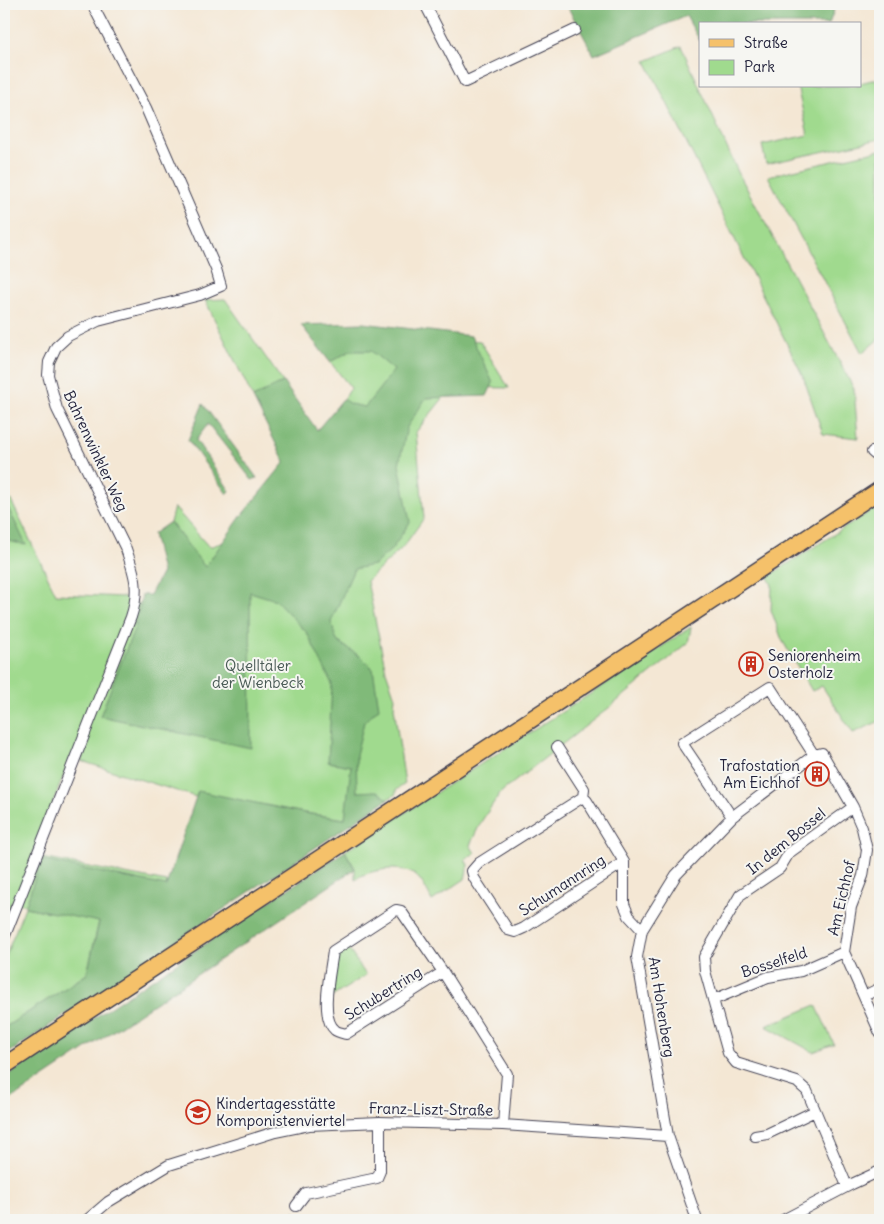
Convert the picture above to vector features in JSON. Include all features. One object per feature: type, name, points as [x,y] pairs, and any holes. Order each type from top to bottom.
[{"type":"main road","points":[[4,1066],[880,490]]},
{"type":"street","name":"Bahrenwinkler Weg","points":[[4,938],[131,617],[137,591],[134,571],[126,549],[57,409],[48,374],[49,362],[56,347],[68,336],[98,321],[200,295],[221,286],[216,269],[146,108],[92,4]]},
{"type":"street","points":[[429,5],[464,82],[575,30]]},
{"type":"street","points":[[872,452],[880,459]]},
{"type":"street","name":"Am Eichhof","points":[[732,817],[682,743],[770,687],[853,807],[862,828],[867,850],[863,876],[851,907],[844,952],[880,1033]]},
{"type":"street","name":"Schumannring","points":[[557,747],[584,789],[583,797]]},
{"type":"street","name":"Am Hohenberg","points":[[697,1220],[668,1136],[637,957],[642,930],[676,875],[732,817],[818,754]]},
{"type":"street","name":"Schumannring","points":[[583,797],[479,863],[472,871],[474,878],[508,930],[515,932],[624,862]]},
{"type":"street","name":"Schumannring","points":[[583,797],[624,862],[624,904],[629,916],[642,930]]},
{"type":"street","name":"In dem Bossel","points":[[847,1186],[807,1091],[797,1082],[736,1063],[728,1053],[705,971],[704,957],[740,895],[780,868],[789,854],[853,807]]},
{"type":"street","name":"Schubertring","points":[[443,972],[346,1034],[335,1031],[329,1022],[327,993],[333,951],[396,910],[401,911],[443,972],[507,1074],[503,1125]]},
{"type":"street","name":"Bosselfeld","points":[[714,1000],[768,977],[801,971],[844,952]]},
{"type":"street","points":[[864,996],[880,988]]},
{"type":"street","points":[[755,1136],[767,1134],[816,1111]]},
{"type":"street","points":[[296,1206],[306,1193],[377,1178],[380,1171],[380,1122]]},
{"type":"street","name":"Franz-Liszt-Straße","points":[[86,1220],[108,1202],[169,1165],[275,1132],[309,1125],[380,1122],[503,1125],[668,1136]]},
{"type":"street","points":[[783,1220],[880,1171]]},
{"type":"green space","points":[[566,4],[836,4],[830,22],[699,22],[699,39],[686,16],[594,55]]},
{"type":"green space","points":[[681,46],[738,172],[854,389],[858,438],[823,434],[803,376],[646,61]]},
{"type":"green space","points":[[880,78],[880,139],[766,164],[762,145],[808,135],[797,88],[862,88],[862,82]]},
{"type":"green space","points":[[880,150],[880,338],[862,353],[768,176]]},
{"type":"green space","points":[[225,299],[283,382],[253,398],[205,300]]},
{"type":"green space","points":[[363,323],[471,336],[493,383],[487,396],[426,398],[407,427],[399,464],[410,522],[392,549],[374,565],[354,569],[331,622],[337,641],[361,657],[373,669],[379,708],[364,722],[356,755],[357,792],[377,791],[388,799],[4,1056],[4,1028],[87,974],[99,922],[25,907],[41,860],[166,886],[198,791],[304,813],[345,819],[351,766],[328,762],[332,684],[307,633],[276,600],[250,592],[251,748],[100,716],[135,627],[142,595],[150,595],[162,572],[153,534],[170,522],[205,567],[242,515],[285,462],[253,398],[283,382],[317,430],[343,399],[350,404],[365,407],[394,370],[371,351],[350,351],[330,362],[301,325]]},
{"type":"green space","name":"Quelltäler der Wienbeck","points":[[326,331],[480,341],[509,388],[452,387],[416,432],[424,518],[404,546],[367,581],[386,671],[395,697],[394,707],[405,784],[396,790],[396,794],[388,799],[384,797],[344,819],[198,792],[196,797],[81,761],[83,756],[72,754],[32,856],[229,894],[168,929],[11,902],[4,921],[4,486],[56,594],[124,597],[151,610],[175,565],[165,542],[174,507],[209,547],[224,542],[344,399],[351,388],[330,362],[344,354]]},
{"type":"green space","points":[[203,404],[257,478],[252,480],[208,424],[196,440],[230,491],[227,494],[188,440]]},
{"type":"green space","points":[[4,499],[26,545],[4,540]]},
{"type":"green space","points":[[880,505],[880,721],[853,733],[822,686],[812,691],[782,640],[771,610],[772,585],[767,575],[775,572]]},
{"type":"green space","points":[[691,627],[688,643],[500,793],[481,822],[470,845],[475,853],[465,859],[468,865],[465,879],[432,901],[425,887],[415,875],[401,870],[377,871],[355,879],[355,868],[345,851],[598,689]]},
{"type":"green space","points":[[345,851],[355,869],[4,1104],[4,1078]]},
{"type":"green space","points":[[25,907],[99,921],[87,974],[4,1028],[4,960]]},
{"type":"green space","points":[[347,947],[366,975],[332,997],[338,954]]},
{"type":"green space","points":[[816,1005],[834,1044],[813,1052],[766,1026]]},
{"type":"green space","points":[[295,1212],[297,1220],[258,1220]]},
{"type":"place","name":"Seniorenheim Osterholz","points":[[751,664]]},
{"type":"place","name":"Trafostation Am Eichhof","points":[[817,774]]},
{"type":"place","name":"Kindertagesstätte Komponistenviertel","points":[[198,1112]]}]
